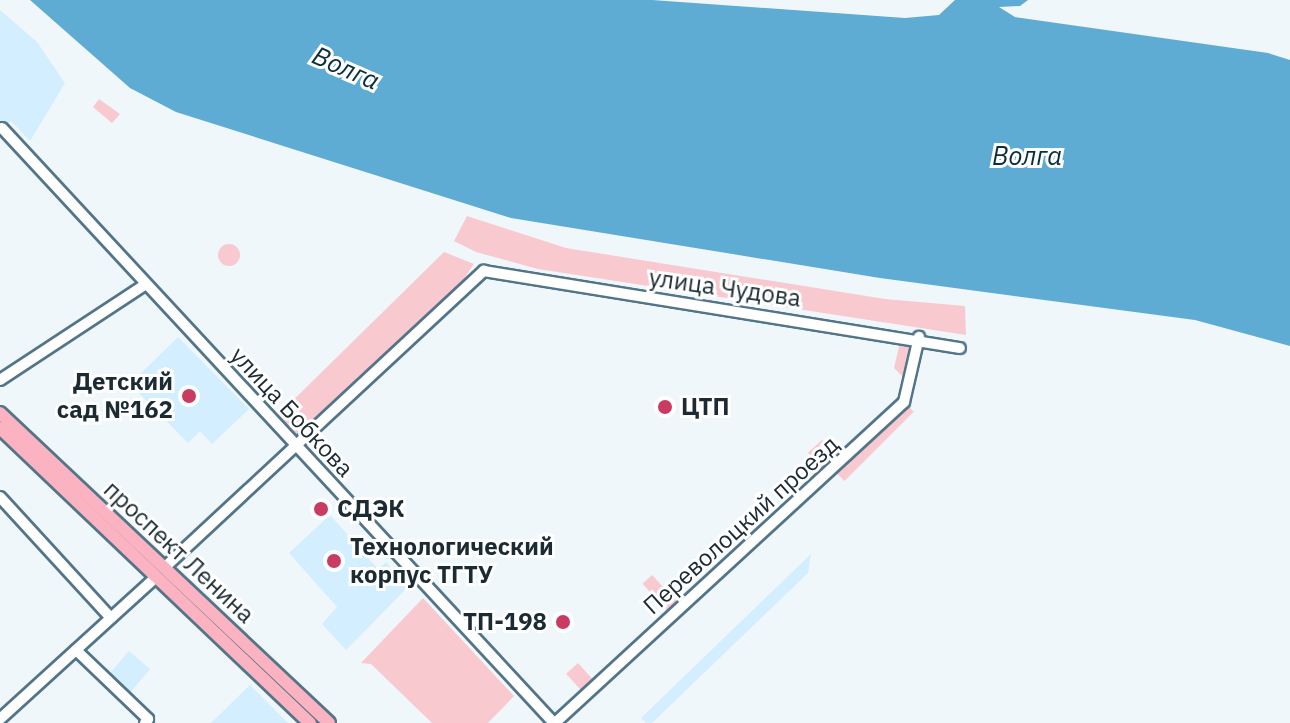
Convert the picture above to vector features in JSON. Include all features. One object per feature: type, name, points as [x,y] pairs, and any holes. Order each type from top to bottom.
[{"type":"main road","name":"проспект Ленина","points":[[0,413],[310,723]]},
{"type":"main road","name":"проспект Ленина","points":[[0,428],[329,723]]},
{"type":"street","name":"улица Бобкова","points":[[2,128],[555,723]]},
{"type":"street","name":"улица Чудова","points":[[296,445],[484,271],[919,337],[960,348]]},
{"type":"street","points":[[0,380],[146,284]]},
{"type":"street","name":"Переволоцкий проезд","points":[[555,723],[904,402],[919,337]]},
{"type":"street","points":[[1,716],[163,573],[296,445]]},
{"type":"street","points":[[0,497],[111,618]]},
{"type":"street","points":[[76,650],[148,719],[145,723]]},
{"type":"shaded area","points":[[0,10],[37,42],[65,83],[30,141],[11,121],[0,130]]},
{"type":"shaded area","points":[[99,99],[120,114],[112,123],[93,107]]},
{"type":"shaded area","points":[[467,216],[566,248],[885,299],[965,306],[966,335],[538,269],[476,252],[454,241]]},
{"type":"shaded area","points":[[229,244],[237,247],[240,255],[237,263],[229,266],[221,263],[218,255],[221,247]]},
{"type":"shaded area","points":[[444,252],[474,264],[445,307],[296,445],[273,420]]},
{"type":"shaded area","name":"Детский сад №162","points":[[178,337],[249,409],[212,444],[200,431],[188,443],[130,384]]},
{"type":"shaded area","points":[[901,338],[916,340],[907,381],[894,368]]},
{"type":"shaded area","points":[[906,404],[914,412],[844,481],[837,473]]},
{"type":"shaded area","points":[[822,440],[838,458],[824,471],[808,453]]},
{"type":"shaded area","points":[[330,515],[378,569],[386,562],[408,587],[346,650],[322,624],[337,607],[289,553]]},
{"type":"shaded area","points":[[811,554],[808,573],[652,723],[646,723],[641,718]]},
{"type":"shaded area","points":[[652,575],[678,603],[668,612],[642,584]]},
{"type":"shaded area","points":[[423,598],[514,696],[488,723],[432,723],[371,664],[361,663]]},
{"type":"shaded area","points":[[129,651],[150,669],[130,693],[109,674]]},
{"type":"shaded area","points":[[578,663],[594,681],[582,692],[566,674]]},
{"type":"shaded area","points":[[250,685],[288,723],[211,723]]},
{"type":"water","name":"Волга","points":[[30,0],[652,0],[905,18],[939,15],[955,0],[1028,0],[1020,6],[999,7],[1015,17],[1268,53],[1290,60],[1290,346],[1195,320],[880,278],[511,218],[176,112],[130,88]]},
{"type":"place","name":"Детский сад №162","points":[[189,396]]},
{"type":"place","name":"ЦТП","points":[[665,407]]},
{"type":"place","name":"СДЭК","points":[[321,509]]},
{"type":"place","name":"Технологический корпус ТГТУ","points":[[334,561]]},
{"type":"place","name":"ТП-198","points":[[563,622]]}]
